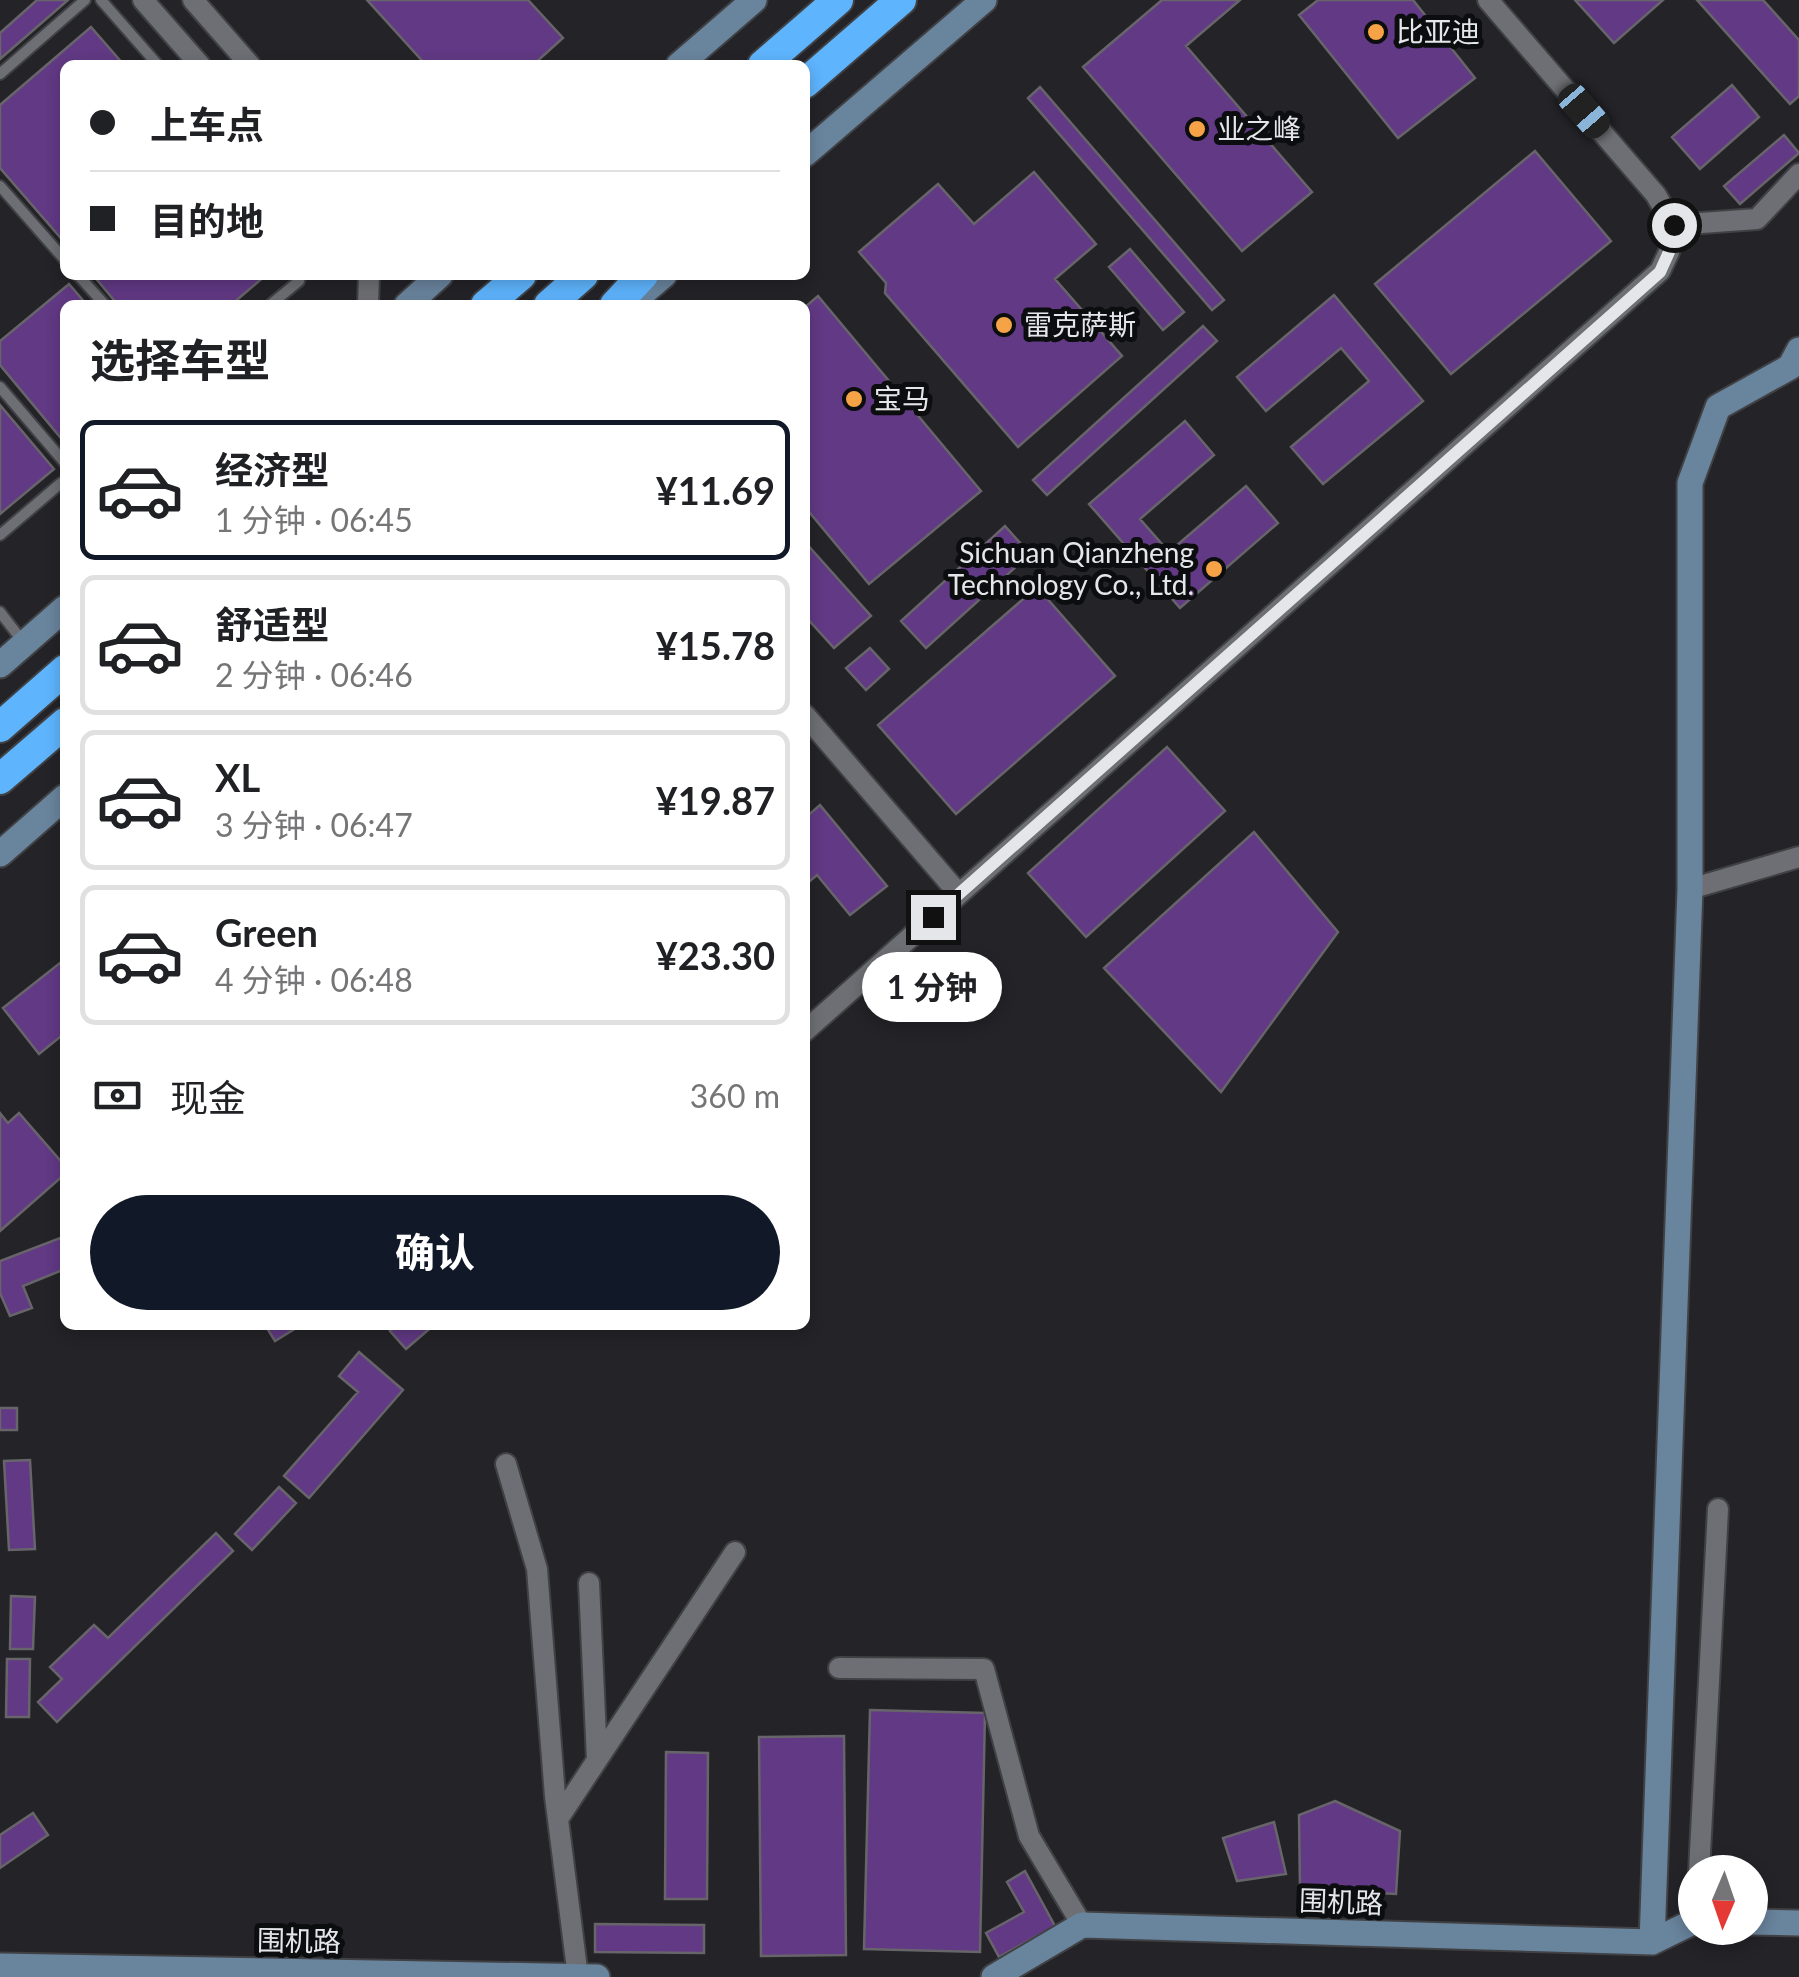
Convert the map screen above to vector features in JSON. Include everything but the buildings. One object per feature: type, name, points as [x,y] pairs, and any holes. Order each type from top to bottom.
[{"type":"highway","points":[[769,60],[838,0]]},
{"type":"highway","points":[[810,79],[902,0]]},
{"type":"highway","points":[[810,93],[873,25]]},
{"type":"highway","points":[[492,300],[515,280]]},
{"type":"highway","points":[[555,300],[577,280]]},
{"type":"highway","points":[[620,300],[638,280]]},
{"type":"highway","points":[[0,726],[60,674]]},
{"type":"highway","points":[[0,779],[60,727]]},
{"type":"street","points":[[144,0],[196,60]]},
{"type":"street","points":[[193,0],[246,60]]},
{"type":"street","points":[[685,60],[754,0]]},
{"type":"street","points":[[810,150],[984,0]]},
{"type":"street","points":[[810,1027],[1660,272],[1674,225],[1656,195],[1488,0]]},
{"type":"street","points":[[1674,225],[1758,219],[1799,174]]},
{"type":"street","points":[[412,300],[434,280]]},
{"type":"street","points":[[636,300],[658,280]]},
{"type":"street","points":[[1652,1942],[1690,889],[1690,483],[1718,407],[1790,367],[1799,350]]},
{"type":"street","points":[[9,652],[60,612]]},
{"type":"street","points":[[810,721],[958,894]]},
{"type":"street","points":[[0,854],[60,801]]},
{"type":"street","points":[[1690,889],[1799,858]]},
{"type":"street","points":[[506,1464],[537,1569],[558,1819],[578,1977]]},
{"type":"street","points":[[1700,1855],[1718,1509]]},
{"type":"street","points":[[558,1819],[735,1552]]},
{"type":"street","points":[[589,1583],[597,1760]]},
{"type":"street","points":[[839,1668],[984,1669],[1030,1836],[1082,1925],[994,1977]]},
{"type":"street","points":[[1768,1922],[1799,1923]]},
{"type":"street","name":"围机路","points":[[1082,1925],[1652,1942],[1678,1930]]},
{"type":"street","name":"围机路","points":[[0,1966],[597,1977]]},
{"type":"lane","points":[[0,74],[84,0]]},
{"type":"lane","points":[[101,0],[154,60]]},
{"type":"lane","points":[[0,186],[60,254]]},
{"type":"lane","points":[[82,280],[100,300]]},
{"type":"lane","points":[[276,300],[299,280]]},
{"type":"lane","points":[[0,387],[60,457]]},
{"type":"lane","points":[[0,535],[60,484]]},
{"type":"lane","points":[[0,612],[9,652]]},
{"type":"place","name":"比亚迪","points":[[1376,32]]},
{"type":"place","name":"业之峰","points":[[1197,129]]},
{"type":"place","name":"雷克萨斯","points":[[1004,325]]},
{"type":"place","name":"宝马","points":[[854,399]]},
{"type":"place","name":"Sichuan Qianzheng Technology Co., Ltd.","points":[[1214,569]]},
{"type":"route","points":[[933,917],[1660,272],[1674,225]]}]
